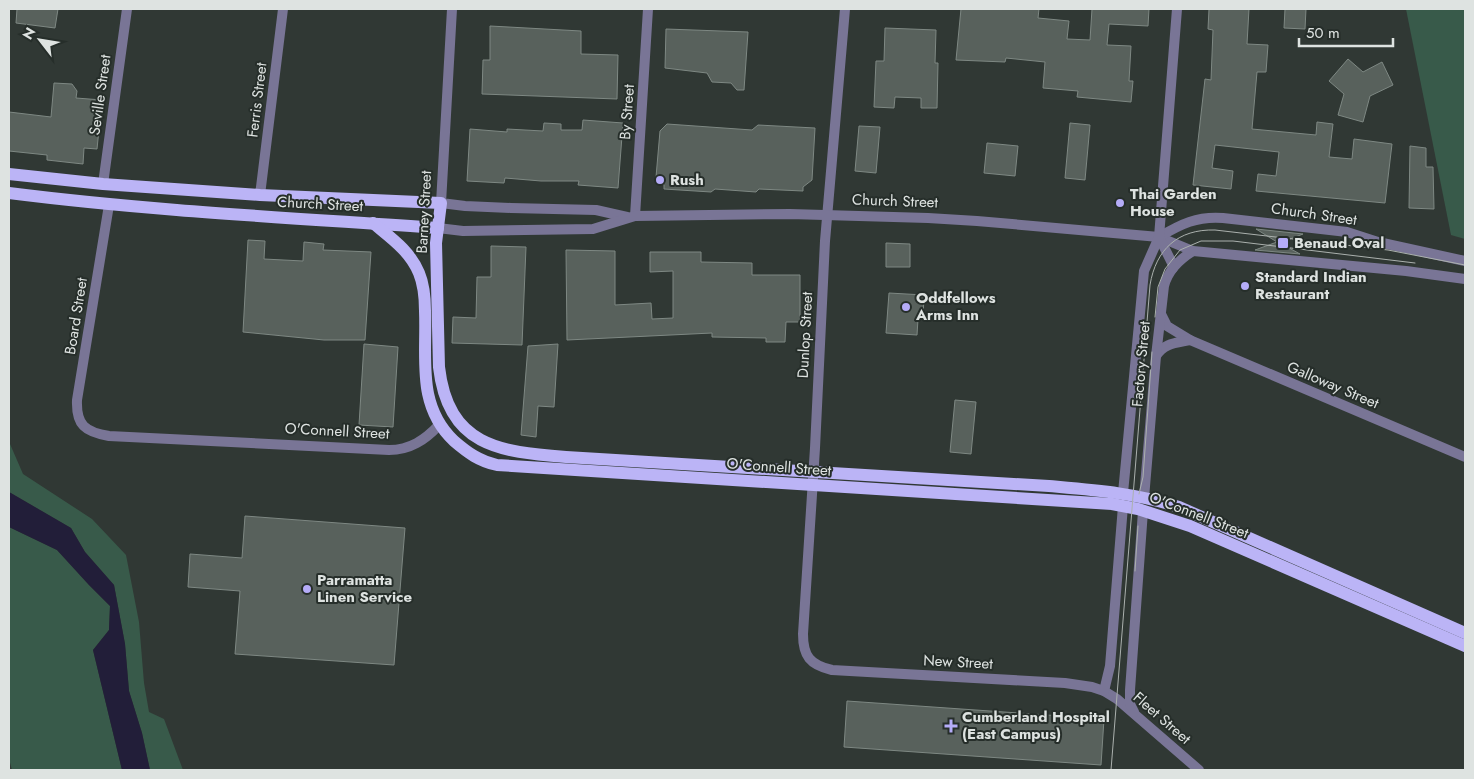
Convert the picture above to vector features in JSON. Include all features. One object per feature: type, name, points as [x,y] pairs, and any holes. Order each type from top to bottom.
[{"type":"main road","name":"Church Street","points":[[9,174],[103,184],[260,195],[441,203]]},
{"type":"main road","name":"Church Street","points":[[9,193],[109,205],[438,228]]},
{"type":"main road","name":"Barney Street","points":[[441,203],[436,243],[439,367],[440,382],[445,399],[454,414]]},
{"type":"main road","name":"Barney Street","points":[[373,223],[406,251],[420,274],[425,296],[425,377],[428,399],[440,425]]},
{"type":"main road","name":"O'Connell Street","points":[[454,414],[459,422],[478,438],[496,448],[524,454],[1058,487],[1123,493],[1190,526],[1465,646]]},
{"type":"main road","name":"O'Connell Street","points":[[440,425],[448,435],[474,457],[483,462],[497,465],[1122,506],[1144,504],[1179,507],[1465,633]]},
{"type":"street","name":"Seville Street","points":[[103,184],[127,9]]},
{"type":"street","name":"Ferris Street","points":[[260,195],[283,9]]},
{"type":"street","name":"Barney Street","points":[[441,203],[452,9]]},
{"type":"street","name":"By Street","points":[[632,217],[648,9]]},
{"type":"street","name":"Dunlop Street","points":[[812,661],[806,655],[803,645],[803,634],[827,215],[845,9]]},
{"type":"street","name":"Factory Street","points":[[1123,493],[1144,271],[1159,237],[1178,9]]},
{"type":"street","name":"Church Street","points":[[441,203],[465,206],[596,210],[632,217],[790,214],[977,221],[1159,237],[1193,251],[1406,271],[1465,279]]},
{"type":"street","name":"Board Street","points":[[86,429],[77,413],[78,400],[109,205]]},
{"type":"street","name":"Church Street","points":[[438,228],[463,231],[593,229],[632,217]]},
{"type":"street","name":"Church Street","points":[[1159,237],[1186,222],[1208,218],[1223,218],[1347,232],[1378,242],[1465,261]]},
{"type":"street","points":[[1159,237],[1173,268]]},
{"type":"street","points":[[1173,268],[1193,251]]},
{"type":"street","name":"Factory Street","points":[[1134,713],[1130,704],[1130,690],[1156,356],[1165,282],[1173,268]]},
{"type":"street","name":"Galloway Street","points":[[1161,314],[1167,326],[1190,340],[1465,457]]},
{"type":"street","points":[[1156,356],[1167,345],[1190,340]]},
{"type":"street","name":"O'Connell Street","points":[[86,429],[109,436],[403,450],[412,446],[440,425]]},
{"type":"street","points":[[1104,691],[1110,666],[1122,506]]},
{"type":"street","name":"New Street","points":[[812,661],[832,670],[1050,682],[1092,686],[1104,691]]},
{"type":"street","name":"Fleet Street","points":[[1104,691],[1134,713],[1199,770]]},
{"type":"green space","points":[[1406,9],[1465,9],[1465,239],[1451,235]]},
{"type":"green space","points":[[9,444],[23,474],[92,519],[126,555],[139,622],[144,683],[149,712],[164,719],[183,770],[150,770],[142,733],[129,691],[125,644],[114,585],[85,552],[71,528],[9,492]]},
{"type":"green space","points":[[9,527],[57,550],[110,606],[109,630],[93,650],[122,770],[12,770],[9,759]]},
{"type":"shaded area","points":[[9,492],[71,528],[85,552],[114,585],[125,644],[129,691],[142,733],[150,770],[122,770],[93,650],[109,630],[110,606],[57,550],[9,527]]},
{"type":"building","points":[[17,9],[58,9],[55,28],[16,23]]},
{"type":"building","points":[[961,9],[1039,9],[1038,18],[1069,21],[1067,39],[1090,40],[1092,9],[1149,9],[1148,26],[1109,24],[1107,45],[1131,46],[1129,81],[1133,81],[1131,102],[1077,97],[1078,91],[1043,88],[1045,62],[1006,58],[1005,62],[956,60]]},
{"type":"building","points":[[1209,9],[1249,9],[1247,44],[1268,45],[1266,72],[1257,72],[1252,129],[1316,135],[1317,122],[1333,124],[1329,157],[1352,159],[1354,139],[1392,144],[1385,203],[1256,191],[1258,174],[1276,176],[1279,152],[1215,145],[1212,168],[1233,171],[1231,189],[1193,185],[1205,79],[1211,80],[1213,30],[1208,29]]},
{"type":"building","points":[[1285,9],[1306,9],[1305,29],[1284,28]]},
{"type":"building","points":[[490,26],[581,31],[581,54],[618,55],[617,99],[482,94],[483,60],[490,60]]},
{"type":"building","points":[[885,28],[936,30],[935,63],[938,63],[937,108],[921,108],[921,98],[895,97],[894,108],[874,107],[876,61],[884,61]]},
{"type":"building","points":[[666,29],[748,32],[744,90],[737,90],[731,83],[712,82],[707,73],[665,68]]},
{"type":"building","points":[[1348,59],[1363,72],[1382,62],[1393,85],[1370,96],[1363,122],[1338,115],[1344,94],[1329,81]]},
{"type":"building","points":[[54,83],[72,84],[77,91],[76,98],[102,100],[97,149],[84,148],[83,164],[47,160],[47,155],[9,151],[9,112],[51,117]]},
{"type":"building","points":[[583,120],[623,123],[618,188],[578,185],[579,181],[541,181],[505,178],[504,183],[467,181],[470,129],[507,132],[507,129],[543,131],[544,123],[561,124],[561,130],[582,130]]},
{"type":"building","points":[[1070,123],[1090,125],[1085,180],[1065,178]]},
{"type":"building","points":[[667,124],[752,130],[758,125],[815,128],[812,180],[803,187],[803,191],[759,189],[756,192],[715,189],[711,192],[664,189],[664,185],[656,177],[660,131]]},
{"type":"building","points":[[859,126],[880,127],[876,173],[855,171]]},
{"type":"building","points":[[987,143],[1018,146],[1015,176],[984,173]]},
{"type":"building","points":[[1410,146],[1426,148],[1426,167],[1433,167],[1434,209],[1409,208]]},
{"type":"building","points":[[1256,229],[1303,234],[1280,243],[1300,254],[1255,250],[1277,242]]},
{"type":"building","points":[[248,240],[265,241],[264,259],[303,261],[304,242],[324,244],[323,250],[371,252],[365,340],[324,340],[243,332]]},
{"type":"building","points":[[886,243],[910,244],[910,267],[886,267]]},
{"type":"building","points":[[491,246],[526,247],[522,345],[452,343],[453,317],[476,318],[477,277],[491,277]]},
{"type":"building","points":[[566,250],[615,251],[615,305],[651,303],[652,319],[673,318],[673,271],[650,272],[650,252],[701,252],[701,262],[752,263],[752,275],[800,275],[800,322],[786,322],[785,342],[766,342],[766,338],[712,337],[712,333],[567,340]]},
{"type":"building","name":"Oddfellows Arms Inn","points":[[889,293],[924,295],[923,319],[918,319],[917,335],[886,333]]},
{"type":"building","points":[[364,344],[398,347],[393,427],[359,425]]},
{"type":"building","points":[[558,344],[554,407],[538,406],[536,437],[521,435],[528,346]]},
{"type":"building","points":[[955,400],[976,402],[971,454],[950,452]]},
{"type":"building","name":"Parramatta Linen Service","points":[[245,516],[405,528],[394,665],[235,654],[240,591],[188,587],[190,554],[242,558]]},
{"type":"building","points":[[847,701],[1104,719],[1101,765],[844,747]]},
{"type":"tram line","points":[[1111,770],[1150,285],[1157,261],[1163,252],[1180,237],[1190,233],[1215,230],[1388,250],[1465,265]]},
{"type":"tram line","points":[[1155,317],[1158,287],[1165,269],[1180,250],[1201,241],[1233,241],[1415,263]]},
{"type":"tram line","points":[[1139,494],[1143,477],[1152,352]]},
{"type":"tram line","points":[[1135,571],[1138,526]]},
{"type":"place","name":"Rush","points":[[660,180]]},
{"type":"place","name":"Thai Garden House","points":[[1120,203]]},
{"type":"place","name":"Benaud Oval","points":[[1283,243]]},
{"type":"place","name":"Standard Indian Restaurant","points":[[1245,286]]},
{"type":"place","name":"Oddfellows Arms Inn","points":[[906,307]]},
{"type":"place","name":"Parramatta Linen Service","points":[[307,589]]},
{"type":"place","name":"Cumberland Hospital (East Campus)","points":[[951,726]]}]
